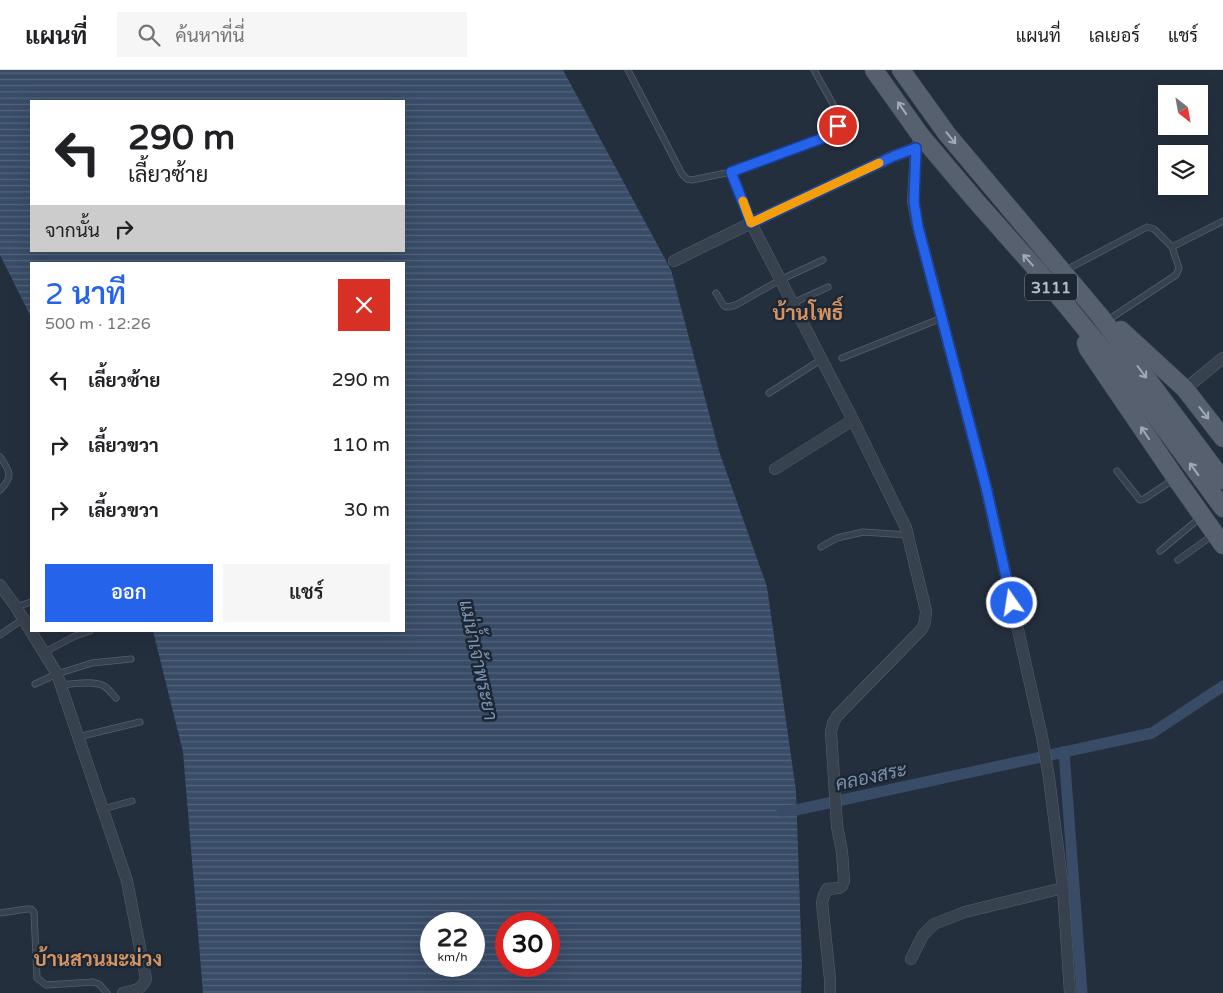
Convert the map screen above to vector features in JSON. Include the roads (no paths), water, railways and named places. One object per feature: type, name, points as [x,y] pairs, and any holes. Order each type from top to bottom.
[{"type":"main road","name":"3111","points":[[874,70],[918,142],[976,201],[1038,271],[1140,395],[1223,508]]},
{"type":"main road","name":"3111","points":[[901,70],[947,134],[1104,318],[1223,480]]},
{"type":"main road","points":[[1104,318],[1116,325],[1185,389],[1223,438]]},
{"type":"main road","points":[[1078,321],[1088,349],[1175,478],[1219,539]]},
{"type":"street","points":[[674,261],[894,156],[918,142]]},
{"type":"street","points":[[918,142],[914,202],[918,227],[986,487],[1042,737],[1063,888],[1070,993]]},
{"type":"street","points":[[751,223],[854,420],[906,528],[926,611],[922,629],[837,716],[833,723],[831,732],[834,784],[844,882],[839,888],[827,889],[822,903],[830,993]]},
{"type":"street","points":[[1185,389],[1223,358]]},
{"type":"street","points":[[775,470],[854,420]]},
{"type":"street","points":[[0,585],[27,620]]},
{"type":"street","points":[[33,632],[59,679],[127,882],[146,979],[143,986],[139,989],[123,993]]},
{"type":"street","points":[[911,959],[923,935],[934,924],[965,912],[1063,888]]},
{"type":"lane","points":[[628,70],[682,174],[686,179],[692,180],[731,172],[834,134],[838,126],[839,116],[814,70]]},
{"type":"lane","points":[[731,172],[751,223]]},
{"type":"lane","points":[[1172,247],[1223,221]]},
{"type":"lane","points":[[1063,272],[1148,227],[1154,229],[1172,247],[1179,268],[1176,275],[1104,318]]},
{"type":"lane","points":[[716,293],[724,306],[731,307],[780,280],[823,260]]},
{"type":"lane","points":[[793,303],[828,287]]},
{"type":"lane","points":[[842,358],[942,318]]},
{"type":"lane","points":[[769,393],[822,359]]},
{"type":"lane","points":[[0,457],[9,470],[10,477],[0,490]]},
{"type":"lane","points":[[1117,471],[1140,500],[1175,478]]},
{"type":"lane","points":[[1160,551],[1202,516]]},
{"type":"lane","points":[[821,547],[837,538],[863,532],[908,535]]},
{"type":"lane","points":[[1178,560],[1219,539]]},
{"type":"lane","points":[[16,607],[30,602]]},
{"type":"lane","points":[[0,635],[27,620]]},
{"type":"lane","points":[[43,653],[75,636],[87,632]]},
{"type":"lane","points":[[36,684],[59,679],[92,663],[131,659]]},
{"type":"lane","points":[[59,679],[99,684],[104,686],[116,698]]},
{"type":"lane","points":[[78,737],[140,722]]},
{"type":"lane","points":[[103,809],[132,801]]},
{"type":"lane","points":[[0,913],[27,909],[31,909],[34,912],[37,978],[46,985],[93,982],[98,984],[107,993]]},
{"type":"water","name":"แม่น้ำเจ้าพระยา","points":[[0,70],[563,70],[671,270],[719,451],[767,587],[796,791],[802,966],[801,993],[203,993],[183,752],[153,632],[405,632],[405,262],[30,262],[30,315],[0,255]]},
{"type":"waterway","name":"คลองสระ","points":[[782,811],[796,810],[1152,733],[1223,686]]},
{"type":"waterway","points":[[1064,752],[1082,993]]},
{"type":"district","name":"บ้านโพธิ์","points":[[808,313]]},
{"type":"district","name":"บ้านสวนมะม่วง","points":[[98,959]]}]
